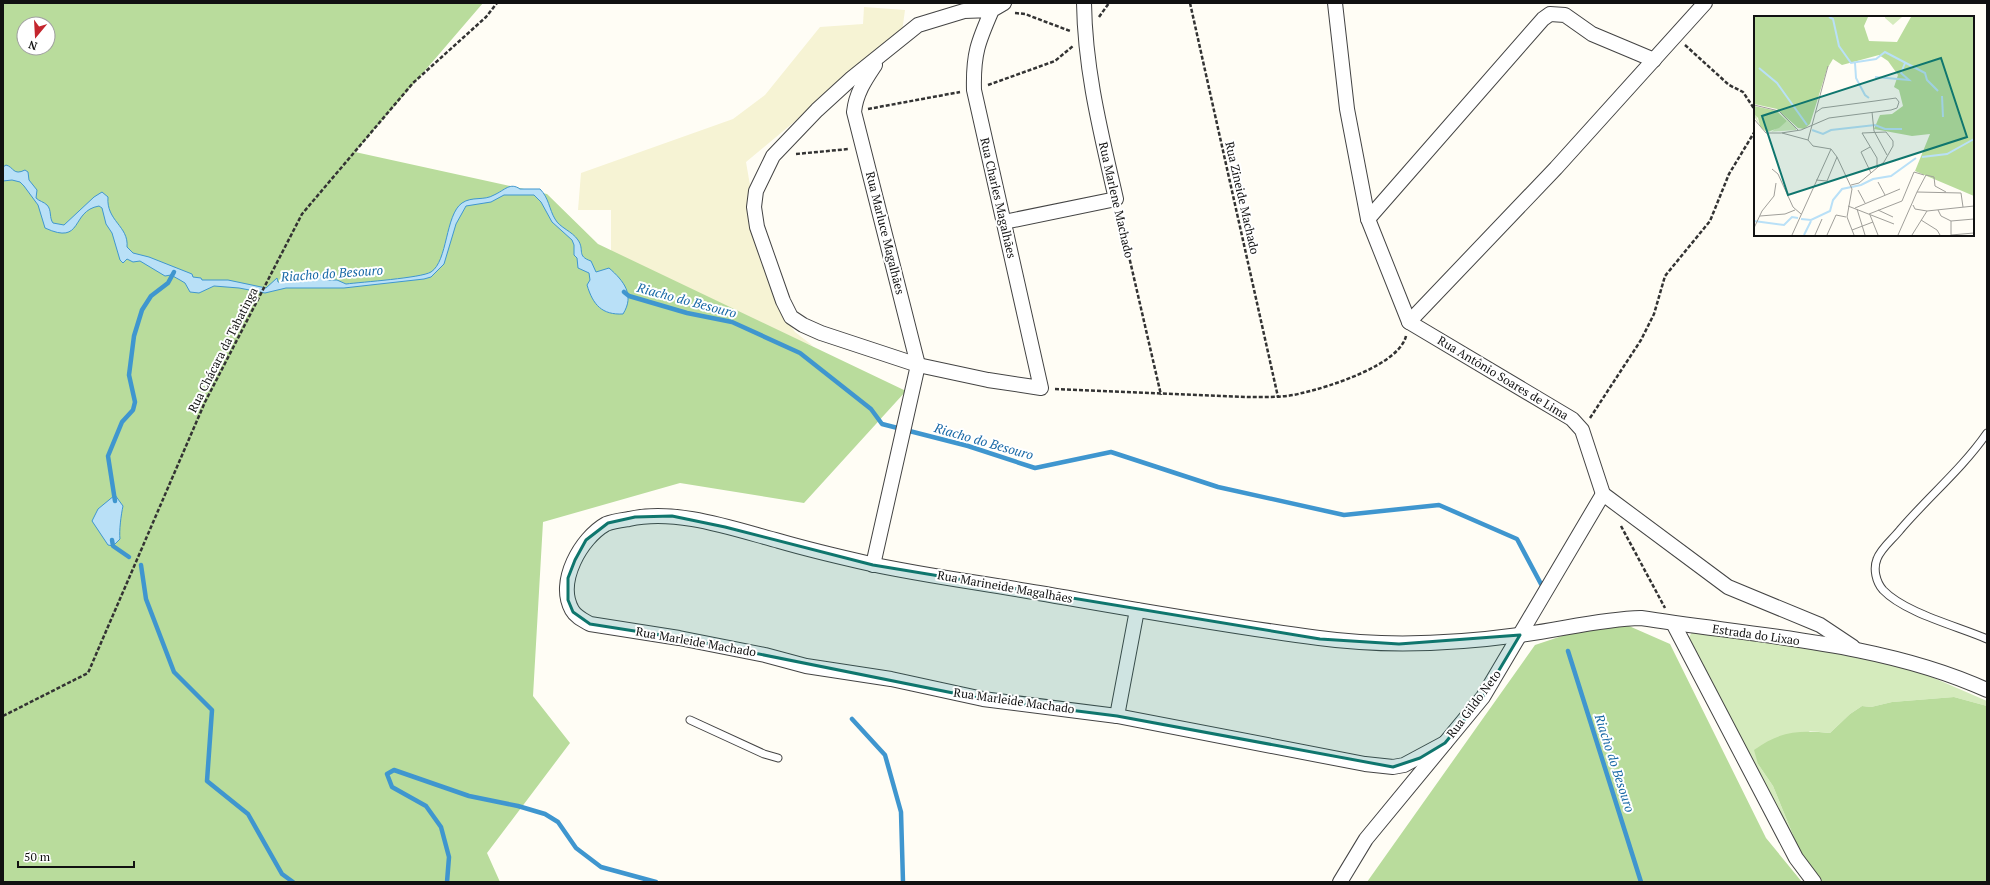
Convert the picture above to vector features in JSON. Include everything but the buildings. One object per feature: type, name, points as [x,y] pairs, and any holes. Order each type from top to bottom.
[{"type":"street","name":"Rua Marlene Machado","points":[[1084,3],[1084,36],[1093,96],[1116,199]]},
{"type":"street","points":[[1335,3],[1347,109],[1368,219],[1409,322],[1556,168],[1705,3]]},
{"type":"street","points":[[998,6],[964,11],[918,25],[883,53],[817,110],[773,156],[756,191],[754,207],[757,227],[783,301],[791,317],[803,325],[821,334],[918,365],[988,380],[1041,388]]},
{"type":"street","name":"Rua Charles Magalhães","points":[[998,6],[976,49],[974,63],[974,90],[1041,388]]},
{"type":"street","points":[[1368,219],[1543,19],[1550,14],[1565,15],[1592,34],[1654,60]]},
{"type":"street","name":"Rua Marluce Magalhães","points":[[873,565],[901,440],[904,419],[918,365],[854,112],[856,99],[862,84],[883,53]]},
{"type":"street","points":[[1004,222],[1116,199]]},
{"type":"street","name":"Rua Antônio Soares de Lima","points":[[1409,322],[1572,419],[1582,430],[1603,494]]},
{"type":"street","points":[[1603,494],[1728,587],[1820,625],[1857,650]]},
{"type":"street","name":"Rua Gildo Neto","points":[[1340,882],[1366,839],[1483,697],[1603,494]]},
{"type":"street","name":"Rua Marineide Magalhães","points":[[580,619],[573,612],[568,600],[568,578],[575,560],[586,540],[608,523],[635,517],[672,516],[725,526],[803,548],[873,565],[1137,610],[1320,639],[1399,644],[1520,635]]},
{"type":"street","points":[[1117,716],[1137,610]]},
{"type":"street","name":"Estrada do Lixao","points":[[1520,635],[1613,619],[1641,618],[1857,650],[1958,677],[1987,690]]},
{"type":"street","name":"Rua Marleide Machado","points":[[580,619],[590,624],[679,638],[765,655],[806,666],[890,679],[983,699],[1117,716],[1197,730],[1274,747],[1365,764],[1392,767],[1404,765],[1420,758],[1445,743]]},
{"type":"street","points":[[1673,623],[1796,858],[1814,882]]},
{"type":"lane","points":[[1987,433],[1974,451],[1910,518],[1886,546],[1878,558],[1875,570],[1878,583],[1898,602],[1920,613],[1987,639]]},
{"type":"lane","points":[[690,720],[764,754],[778,758]]},
{"type":"path","name":"Rua Chácara da Tabatinga","points":[[3,716],[88,673],[206,402],[302,214],[413,83],[486,17],[497,3]]},
{"type":"path","points":[[854,112],[974,90],[1055,61],[1084,36],[1109,3]]},
{"type":"path","name":"Rua Zineide Machado","points":[[1190,3],[1278,397]]},
{"type":"path","points":[[998,6],[1025,14],[1084,36]]},
{"type":"path","points":[[1676,36],[1729,85],[1743,92],[1754,108]]},
{"type":"path","points":[[1582,430],[1641,340],[1654,314],[1665,276],[1710,221],[1729,174],[1754,133]]},
{"type":"path","points":[[773,156],[863,147]]},
{"type":"path","name":"Rua Marlene Machado","points":[[1116,199],[1161,395]]},
{"type":"path","points":[[1041,388],[1161,395],[1278,397],[1302,393],[1359,374],[1379,365],[1404,343],[1409,322]]},
{"type":"path","points":[[1618,521],[1673,623]]},
{"type":"highlighted area","points":[[672,516],[725,527],[873,565],[1320,639],[1399,644],[1520,635],[1483,697],[1445,743],[1420,758],[1393,767],[1117,716],[983,699],[679,638],[590,624],[573,612],[568,600],[568,578],[575,560],[586,540],[608,523],[635,517]]},
{"type":"shaded area","points":[[864,7],[905,10],[902,32],[746,162],[751,191],[752,229],[780,311],[795,332],[813,346],[775,332],[611,255],[611,210],[578,210],[581,173],[733,119],[765,95],[820,27],[863,24]]},
{"type":"green space","points":[[3,3],[483,3],[355,152],[547,194],[598,244],[906,391],[804,503],[680,483],[543,522],[533,696],[570,743],[487,853],[500,882],[3,882]]},
{"type":"green space","points":[[1613,619],[1670,644],[1766,838],[1802,882],[1367,882],[1535,645]]},
{"type":"green space","points":[[1692,632],[1806,647],[1920,672],[1987,701],[1987,706],[1954,697],[1892,702],[1871,707],[1862,706],[1850,714],[1830,733],[1810,731],[1758,764],[1773,786],[1800,852],[1688,639]]},
{"type":"green space","points":[[1954,697],[1987,706],[1987,882],[1821,882],[1800,852],[1773,786],[1758,764],[1754,750],[1781,735],[1799,732],[1830,733],[1850,714],[1862,706],[1871,707],[1892,702]]},
{"type":"water","points":[[6,165],[16,172],[25,170],[28,172],[29,180],[37,190],[36,198],[49,207],[53,223],[64,225],[94,197],[102,192],[108,197],[110,212],[125,234],[127,247],[133,253],[149,257],[192,274],[193,277],[201,278],[202,280],[228,280],[266,288],[277,278],[278,282],[286,282],[321,275],[327,280],[337,280],[346,284],[404,278],[431,272],[437,266],[441,258],[452,217],[456,209],[462,203],[470,200],[490,197],[513,186],[520,189],[540,189],[543,192],[557,222],[573,234],[578,240],[582,255],[591,261],[596,272],[609,268],[619,278],[626,289],[628,301],[623,314],[609,313],[604,311],[595,303],[587,285],[590,280],[589,273],[578,268],[572,240],[552,222],[541,202],[534,195],[504,195],[491,202],[466,206],[456,224],[444,264],[431,277],[424,279],[344,288],[286,288],[265,293],[239,288],[214,286],[199,293],[190,292],[185,283],[171,275],[165,276],[140,261],[133,262],[127,259],[123,263],[120,260],[112,233],[106,224],[102,208],[99,206],[90,209],[84,214],[72,230],[66,233],[45,228],[38,205],[24,186],[20,182],[12,180],[3,181],[3,167]]},
{"type":"water","points":[[115,495],[123,506],[120,523],[120,539],[113,546],[108,545],[92,521],[98,509]]},
{"type":"waterway","points":[[115,501],[108,456],[122,422],[133,410],[135,402],[129,375],[134,336],[142,310],[151,296],[168,283],[174,272]]},
{"type":"waterway","name":"Riacho do Besouro","points":[[624,292],[629,296],[687,313],[732,322],[800,353],[871,409],[882,424],[968,446],[1035,468],[1111,452],[1218,487],[1344,515],[1439,505],[1517,539],[1541,584]]},
{"type":"waterway","points":[[112,540],[113,546],[129,557]]},
{"type":"waterway","points":[[141,565],[146,599],[174,672],[212,710],[207,781],[248,814],[282,874],[293,882]]},
{"type":"waterway","name":"Riacho do Besouro","points":[[1568,651],[1641,882]]},
{"type":"waterway","points":[[852,719],[885,755],[901,812],[903,882]]},
{"type":"waterway","points":[[447,882],[449,857],[441,827],[426,806],[392,787],[387,774],[394,770],[469,796],[518,806],[545,814],[558,822],[576,848],[601,867],[656,882]]}]
